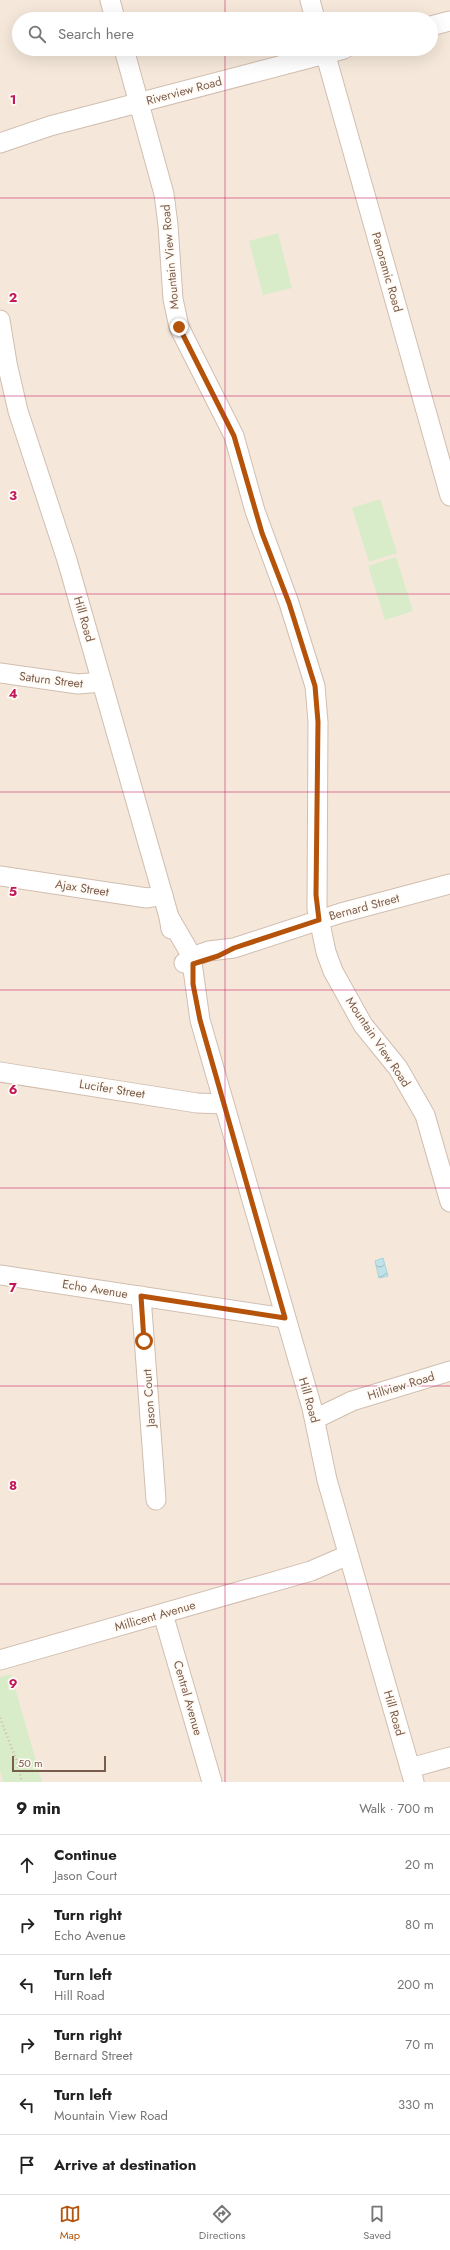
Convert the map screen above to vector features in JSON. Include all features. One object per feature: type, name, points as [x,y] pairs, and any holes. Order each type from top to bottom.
[{"type":"street","points":[[110,0],[113,12]]},
{"type":"street","points":[[310,0],[314,12]]},
{"type":"street","points":[[438,24],[450,21]]},
{"type":"street","name":"Mountain View Road","points":[[126,56],[164,194],[168,225],[173,299],[179,327],[234,436],[259,526],[289,603],[315,686],[318,722],[316,895],[319,920],[330,962],[353,1007],[364,1024],[398,1068],[425,1115],[450,1202]]},
{"type":"street","name":"Riverview Road","points":[[0,143],[24,133],[310,56]]},
{"type":"street","name":"Panoramic Road","points":[[326,56],[450,496]]},
{"type":"street","name":"Riverview Road","points":[[0,133],[24,133]]},
{"type":"street","name":"Hill Road","points":[[0,320],[8,370],[18,411],[67,560],[170,917],[174,942],[190,961],[186,990],[200,1020],[285,1318],[314,1413],[327,1480],[412,1775]]},
{"type":"street","name":"Saturn Street","points":[[0,673],[78,684],[102,682]]},
{"type":"street","name":"Ajax Street","points":[[0,876],[147,898],[163,895]]},
{"type":"street","name":"Bernard Street","points":[[190,961],[218,956],[234,948],[319,920],[450,884]]},
{"type":"street","name":"Lucifer Street","points":[[0,1072],[197,1103],[224,1104]]},
{"type":"street","name":"Echo Avenue","points":[[0,1275],[285,1318]]},
{"type":"street","name":"Jason Court","points":[[141,1296],[156,1500]]},
{"type":"street","name":"Hillview Road","points":[[314,1413],[450,1372]]},
{"type":"street","name":"Millicent Avenue","points":[[0,1660],[350,1560]]},
{"type":"street","name":"Central Avenue","points":[[163,1614],[212,1782]]},
{"type":"street","points":[[412,1775],[450,1757]]},
{"type":"path","points":[[0,1718],[16,1759],[22,1782]]},
{"type":"shaded area","points":[[0,0],[450,0],[450,1782],[0,1782]]},
{"type":"green space","points":[[278,233],[292,288],[263,295],[249,241]]},
{"type":"green space","points":[[380,499],[397,553],[369,562],[352,508]]},
{"type":"green space","points":[[396,557],[413,611],[385,620],[368,566]]},
{"type":"green space","points":[[11,1674],[42,1782],[3,1782],[0,1770],[0,1677]]},
{"type":"water","points":[[383,1258],[388,1276],[379,1278],[375,1261]]},
{"type":"route","points":[[144,1341],[141,1296],[263,1316],[285,1318],[200,1020],[192,975],[193,964],[218,956],[234,948],[319,920],[316,895],[318,708],[315,686],[289,603],[262,533],[234,436],[179,327]]}]
